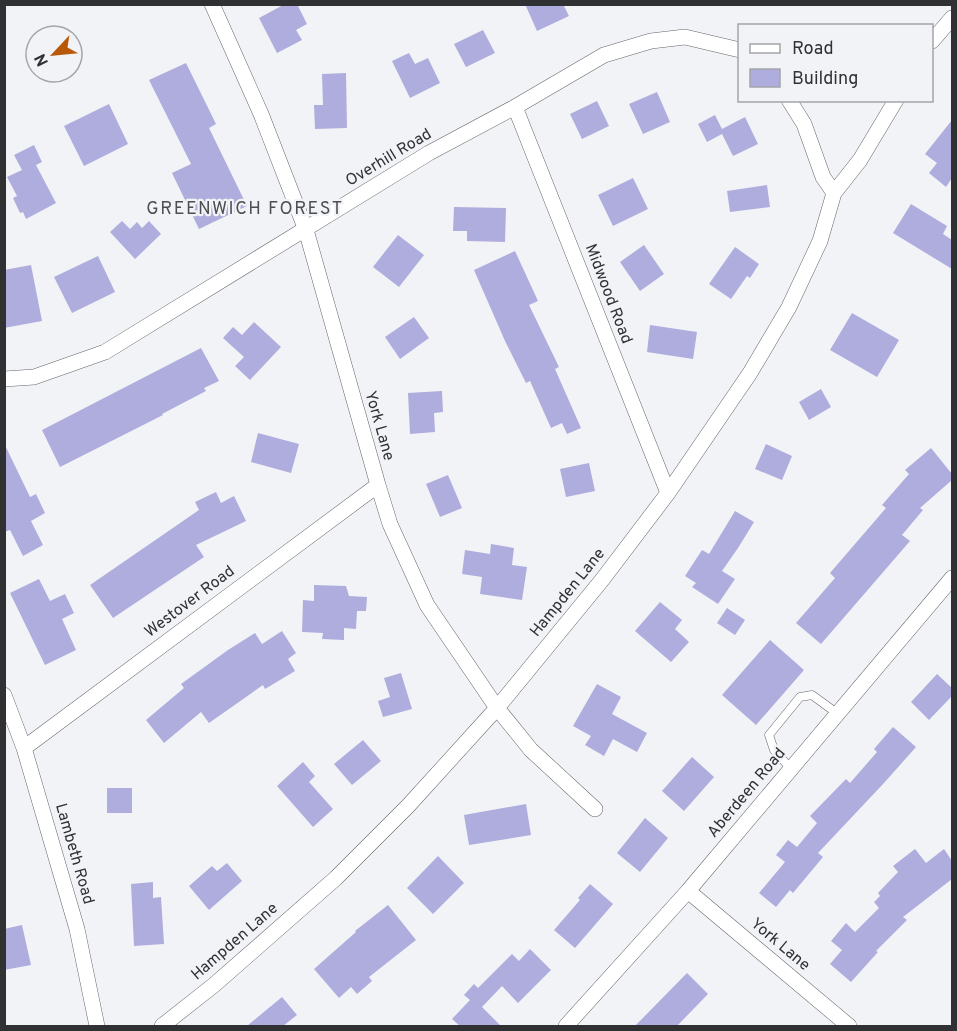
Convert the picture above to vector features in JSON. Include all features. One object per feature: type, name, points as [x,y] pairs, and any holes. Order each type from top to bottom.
[{"type":"street","name":"York Lane","points":[[212,4],[261,114],[306,230],[390,524],[427,605],[497,708],[531,750],[595,809]]},
{"type":"street","points":[[933,38],[952,18]]},
{"type":"street","name":"Overhill Road","points":[[4,379],[34,377],[105,352],[429,153],[516,107],[604,55],[651,41],[685,37],[738,50]]},
{"type":"street","points":[[790,102],[804,124],[823,177],[834,193]]},
{"type":"street","name":"Hampden Lane","points":[[162,1026],[214,985],[336,878],[408,806],[497,708],[602,580],[668,494],[750,373],[789,307],[820,241],[834,193],[860,160],[895,102]]},
{"type":"street","name":"Midwood Road","points":[[516,107],[668,494]]},
{"type":"street","name":"Westover Road","points":[[24,748],[378,485]]},
{"type":"street","name":"Aberdeen Road","points":[[566,1026],[688,891],[952,578]]},
{"type":"street","name":"Lambeth Road","points":[[4,695],[24,748],[77,929],[97,1026]]},
{"type":"street","name":"York Lane","points":[[688,891],[849,1026]]},
{"type":"lane","points":[[791,769],[774,750],[769,735],[800,697],[812,695],[838,714]]},
{"type":"building","points":[[285,4],[297,4],[307,24],[296,30],[302,40],[277,53],[259,18]]},
{"type":"building","points":[[525,4],[563,4],[569,16],[537,31]]},
{"type":"building","points":[[483,30],[495,53],[466,67],[454,44]]},
{"type":"building","points":[[409,53],[415,64],[428,58],[440,83],[410,98],[392,61]]},
{"type":"building","points":[[186,63],[216,124],[209,128],[247,206],[199,229],[172,173],[191,164],[149,80]]},
{"type":"building","points":[[346,73],[347,128],[315,129],[314,105],[323,105],[322,74]]},
{"type":"building","points":[[657,92],[670,122],[643,134],[629,104]]},
{"type":"building","points":[[597,101],[609,126],[582,139],[570,114]]},
{"type":"building","points":[[109,104],[128,144],[84,166],[64,126]]},
{"type":"building","points":[[715,115],[722,129],[745,117],[758,144],[733,156],[722,134],[707,142],[698,124]]},
{"type":"building","points":[[952,120],[952,178],[946,187],[929,173],[937,163],[925,154]]},
{"type":"building","points":[[34,145],[42,162],[36,165],[56,203],[26,219],[23,212],[20,213],[13,198],[17,196],[7,177],[22,170],[14,155]]},
{"type":"building","points":[[633,178],[648,209],[613,226],[598,195]]},
{"type":"building","points":[[767,185],[770,207],[730,212],[727,191]]},
{"type":"building","points":[[911,204],[947,226],[943,234],[952,240],[952,269],[893,233]]},
{"type":"building","points":[[454,207],[506,208],[505,242],[467,241],[467,231],[453,231]]},
{"type":"building","points":[[122,221],[130,229],[137,222],[142,228],[149,221],[161,234],[135,259],[110,232]]},
{"type":"building","points":[[398,235],[424,255],[399,287],[373,267]]},
{"type":"building","points":[[644,245],[664,274],[640,291],[620,262]]},
{"type":"building","points":[[735,247],[759,264],[750,278],[747,276],[731,299],[709,284]]},
{"type":"building","points":[[515,251],[538,301],[529,305],[559,367],[555,369],[581,428],[567,434],[562,423],[551,428],[530,381],[526,383],[505,341],[474,270]]},
{"type":"building","points":[[98,256],[115,292],[72,313],[54,277]]},
{"type":"building","points":[[31,265],[42,321],[4,328],[4,270]]},
{"type":"building","points":[[852,313],[899,340],[877,377],[830,350]]},
{"type":"building","points":[[414,317],[429,338],[400,359],[385,337]]},
{"type":"building","points":[[254,322],[281,347],[250,380],[235,366],[244,357],[223,338],[233,327],[242,335]]},
{"type":"building","points":[[650,325],[697,332],[693,359],[647,352]]},
{"type":"building","points":[[201,348],[219,381],[204,388],[206,391],[163,415],[60,467],[42,430]]},
{"type":"building","points":[[821,389],[831,407],[809,420],[799,402]]},
{"type":"building","points":[[442,391],[443,412],[434,413],[435,432],[410,434],[408,393]]},
{"type":"building","points":[[258,433],[299,444],[291,473],[251,462]]},
{"type":"building","points":[[4,443],[30,497],[36,494],[45,513],[31,521],[43,545],[23,556],[10,530],[4,532]]},
{"type":"building","points":[[766,444],[792,456],[782,480],[755,469]]},
{"type":"building","points":[[931,448],[952,474],[952,480],[920,508],[923,510],[902,535],[910,541],[821,644],[796,623],[835,578],[830,573],[886,508],[882,505],[909,474],[905,470]]},
{"type":"building","points":[[589,463],[595,491],[566,497],[560,469]]},
{"type":"building","points":[[448,475],[462,508],[440,517],[426,484]]},
{"type":"building","points":[[216,492],[221,503],[234,496],[246,521],[196,545],[204,557],[113,618],[90,585],[199,510],[195,502]]},
{"type":"building","points":[[735,511],[754,522],[722,571],[735,579],[718,604],[692,587],[696,583],[685,576],[702,550],[709,554]]},
{"type":"building","points":[[491,544],[514,548],[512,565],[527,567],[522,600],[480,594],[482,577],[462,574],[465,550],[490,554]]},
{"type":"building","points":[[39,579],[50,601],[65,594],[74,613],[62,619],[76,650],[45,665],[10,593]]},
{"type":"building","points":[[314,585],[346,586],[349,596],[367,597],[366,611],[357,611],[356,629],[344,628],[344,640],[322,639],[323,633],[302,632],[303,600],[314,601]]},
{"type":"building","points":[[660,602],[682,620],[675,629],[689,642],[671,662],[635,631]]},
{"type":"building","points":[[727,608],[745,620],[735,635],[717,623]]},
{"type":"building","points":[[282,631],[296,653],[288,659],[295,671],[265,689],[263,685],[209,723],[201,712],[164,743],[146,720],[184,688],[181,684],[255,633],[262,644]]},
{"type":"building","points":[[770,640],[804,670],[756,725],[722,695]]},
{"type":"building","points":[[401,673],[412,709],[383,717],[378,701],[390,697],[384,678]]},
{"type":"building","points":[[937,674],[952,688],[952,696],[929,720],[911,702]]},
{"type":"building","points":[[597,684],[621,697],[612,714],[647,733],[637,752],[613,739],[604,756],[585,745],[591,736],[573,726]]},
{"type":"building","points":[[893,727],[916,747],[818,853],[823,857],[793,893],[790,890],[776,907],[759,893],[785,862],[776,855],[788,840],[797,847],[817,823],[810,816],[846,779],[850,783],[877,752],[874,749]]},
{"type":"building","points":[[363,740],[381,761],[352,785],[334,764]]},
{"type":"building","points":[[692,757],[714,777],[684,811],[662,791]]},
{"type":"building","points":[[303,762],[315,776],[309,782],[333,809],[313,827],[277,786]]},
{"type":"building","points":[[107,788],[132,788],[132,813],[107,813]]},
{"type":"building","points":[[526,804],[531,835],[469,845],[464,815]]},
{"type":"building","points":[[645,818],[668,838],[640,872],[617,853]]},
{"type":"building","points":[[915,849],[926,863],[944,849],[952,861],[952,879],[903,917],[907,920],[876,951],[878,952],[851,982],[830,964],[842,950],[831,941],[846,923],[855,932],[879,908],[874,902],[880,896],[878,893],[898,872],[893,866]]},
{"type":"building","points":[[438,856],[464,883],[433,914],[407,888]]},
{"type":"building","points":[[227,863],[242,881],[209,910],[189,886],[212,866],[217,871]]},
{"type":"building","points":[[153,882],[153,898],[161,897],[164,944],[134,946],[131,884]]},
{"type":"building","points":[[590,884],[613,904],[575,948],[554,930],[580,900],[578,898]]},
{"type":"building","points":[[388,905],[416,940],[369,977],[372,981],[357,994],[351,987],[339,998],[314,969],[355,931]]},
{"type":"building","points":[[22,925],[31,965],[4,970],[4,929]]},
{"type":"building","points":[[530,949],[551,970],[518,1003],[502,986],[482,1007],[501,1026],[460,1026],[452,1019],[470,1000],[464,995],[474,984],[478,988],[512,954],[519,961]]},
{"type":"building","points":[[687,973],[708,994],[677,1026],[635,1026]]},
{"type":"building","points":[[282,997],[297,1015],[283,1026],[247,1026]]},
{"type":"district","name":"GREENWICH FOREST","points":[[245,209]]}]
